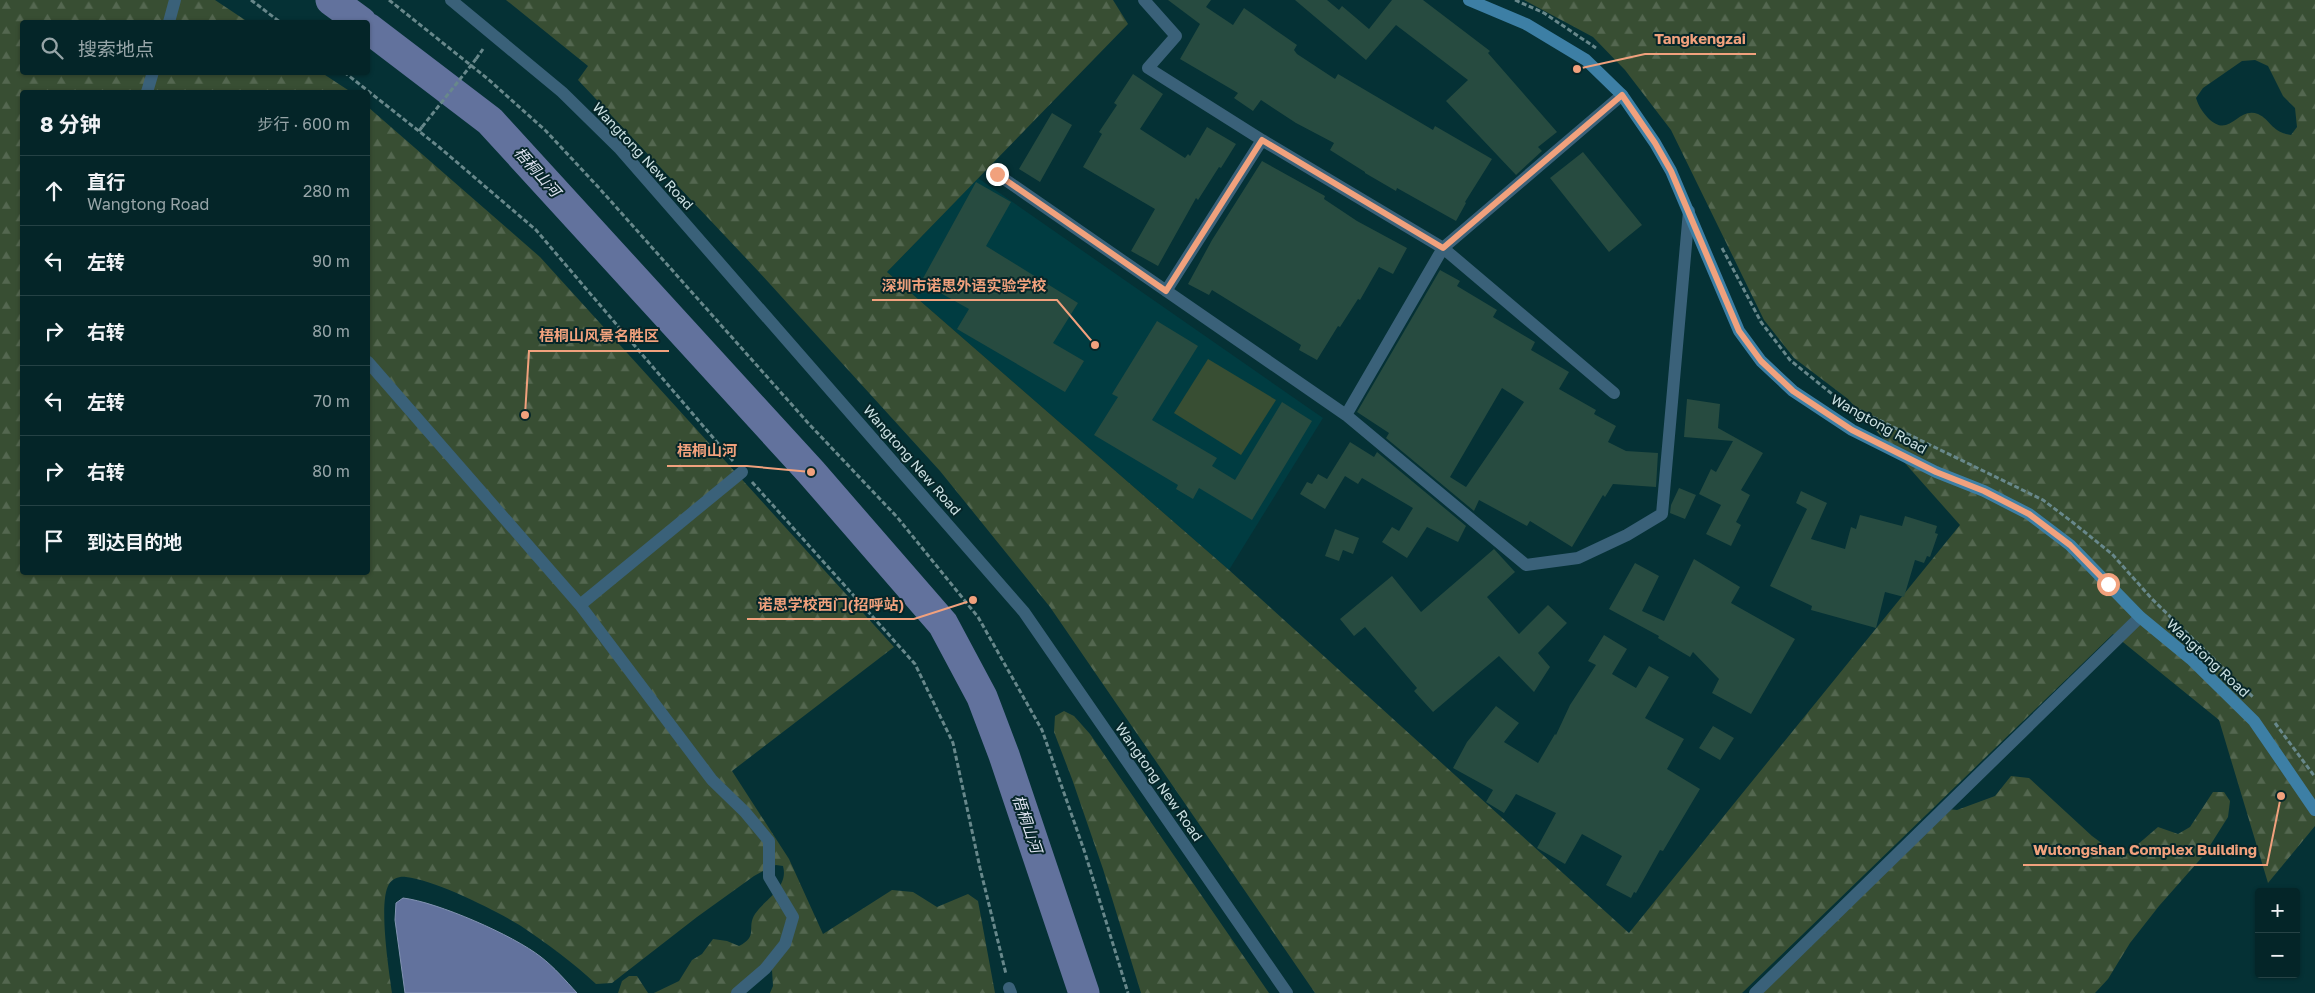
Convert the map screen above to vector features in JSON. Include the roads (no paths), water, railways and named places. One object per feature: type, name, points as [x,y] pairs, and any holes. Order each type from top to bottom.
[{"type":"main road","name":"Wangtong Road","points":[[1469,0],[1526,24],[1586,60],[1622,95],[1655,143],[1689,210],[1716,281],[1739,331],[1761,361],[1793,391],[1852,430],[1936,472],[1984,491],[2029,514],[2070,545],[2140,616],[2190,659],[2254,721],[2315,810]]},
{"type":"street","points":[[170,20],[176,0]]},
{"type":"street","name":"Wangtong New Road","points":[[451,0],[562,92],[620,149],[1024,612],[1287,993]]},
{"type":"street","points":[[1144,0],[1176,36],[1148,68],[1262,140],[1443,248],[1614,393]]},
{"type":"street","points":[[148,90],[152,75]]},
{"type":"street","points":[[1346,415],[1443,248],[1622,95]]},
{"type":"street","points":[[1166,291],[1262,140]]},
{"type":"street","points":[[997,174],[1346,415],[1526,565],[1578,558],[1626,535],[1662,514],[1689,210]]},
{"type":"street","points":[[370,364],[580,605],[712,780],[745,812],[769,840],[769,877],[793,916],[785,944],[765,969],[737,993]]},
{"type":"street","points":[[580,605],[742,472]]},
{"type":"street","points":[[1755,993],[2140,616]]},
{"type":"waterway","name":"梧桐山河","points":[[331,0],[358,20]]},
{"type":"waterway","name":"梧桐山河","points":[[370,30],[490,121],[811,472],[943,624],[982,697],[1004,755],[1084,993]]},
{"type":"place","name":"Tangkengzai","points":[[1577,69]]},
{"type":"place","name":"深圳市诺思外语实验学校","points":[[1095,345]]},
{"type":"place","name":"梧桐山风景名胜区","points":[[525,415]]},
{"type":"place","name":"梧桐山河","points":[[811,472]]},
{"type":"place","name":"诺思学校西门(招呼站)","points":[[973,600]]},
{"type":"place","name":"Wutongshan Complex Building","points":[[2281,796]]}]
